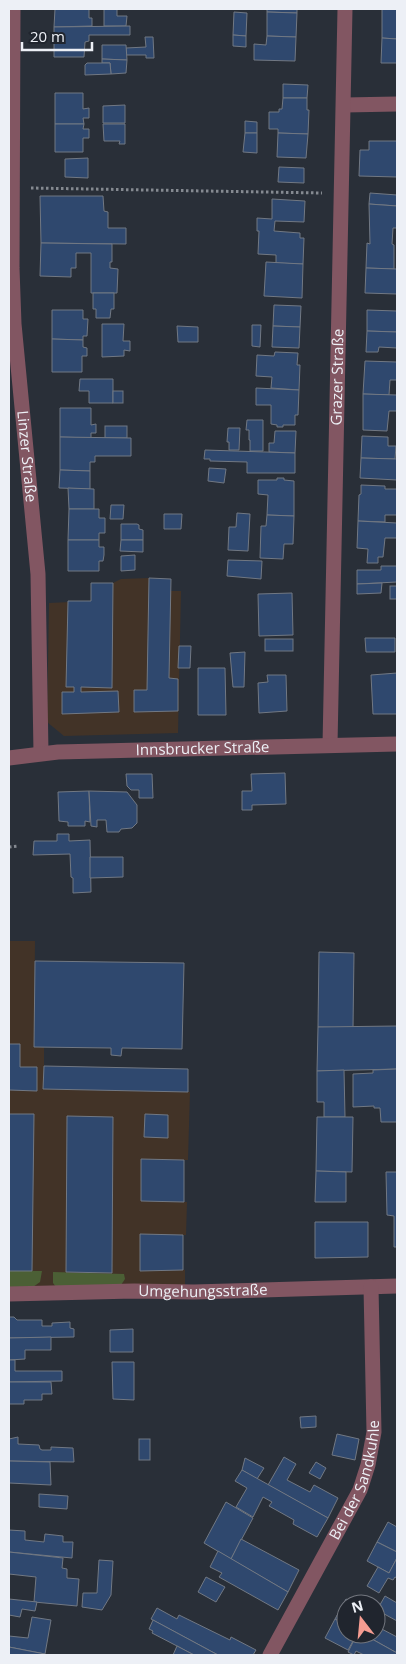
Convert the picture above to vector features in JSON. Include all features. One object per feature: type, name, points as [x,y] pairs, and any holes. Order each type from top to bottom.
[{"type":"street","name":"Linzer Straße","points":[[13,9],[12,268],[14,324],[38,574],[41,753]]},
{"type":"street","name":"Grazer Straße","points":[[330,745],[345,9]]},
{"type":"street","points":[[344,105],[397,104]]},
{"type":"street","name":"Innsbrucker Straße","points":[[9,758],[41,753],[397,744]]},
{"type":"street","name":"Umgehungsstraße","points":[[9,1294],[134,1291],[194,1292],[397,1286]]},
{"type":"street","name":"Bei der Sandkuhle","points":[[270,1655],[360,1490],[368,1465],[374,1432],[371,1287]]},
{"type":"path","points":[[13,188],[342,193]]},
{"type":"path","points":[[9,847],[18,846]]},
{"type":"shaded area","points":[[121,579],[171,579],[170,591],[181,591],[178,733],[64,736],[47,722],[49,603],[91,601],[91,583],[113,583]]},
{"type":"shaded area","points":[[9,941],[35,941],[34,1046],[44,1047],[44,1066],[188,1069],[188,1092],[190,1092],[188,1160],[184,1160],[184,1202],[187,1202],[186,1235],[183,1235],[185,1285],[9,1288]]},
{"type":"green space","points":[[9,1271],[42,1271],[40,1282],[33,1287],[9,1288]]},
{"type":"green space","points":[[53,1272],[124,1274],[125,1279],[121,1285],[56,1287],[53,1283]]},
{"type":"building","points":[[55,9],[89,9],[89,18],[92,18],[92,26],[54,27]]},
{"type":"building","points":[[104,9],[117,9],[117,16],[127,16],[126,26],[104,26]]},
{"type":"building","points":[[267,9],[297,9],[297,13],[267,12]]},
{"type":"building","points":[[382,9],[397,9],[397,39],[382,38]]},
{"type":"building","points":[[234,12],[247,13],[246,36],[233,35]]},
{"type":"building","points":[[267,12],[297,13],[296,37],[267,36]]},
{"type":"building","points":[[130,26],[130,35],[89,35],[89,41],[85,42],[84,57],[54,57],[54,27]]},
{"type":"building","points":[[233,35],[246,36],[246,47],[233,46]]},
{"type":"building","points":[[267,36],[296,37],[295,61],[254,60],[254,44],[266,45]]},
{"type":"building","points":[[145,37],[153,37],[154,58],[146,58],[146,55],[126,55],[126,48],[146,47]]},
{"type":"building","points":[[382,38],[397,39],[397,63],[381,63]]},
{"type":"building","points":[[102,45],[126,45],[127,60],[102,59]]},
{"type":"building","points":[[102,59],[127,60],[126,73],[111,74],[110,63],[102,63]]},
{"type":"building","points":[[87,63],[110,63],[111,74],[85,75],[85,65]]},
{"type":"building","points":[[283,84],[308,85],[307,98],[283,98]]},
{"type":"building","points":[[55,93],[83,93],[83,109],[89,108],[89,118],[83,118],[84,124],[55,124]]},
{"type":"building","points":[[283,98],[307,98],[307,110],[309,110],[308,134],[278,133],[278,129],[269,129],[269,112],[279,112],[279,109],[282,109]]},
{"type":"building","points":[[125,105],[125,123],[103,123],[103,106]]},
{"type":"building","points":[[245,121],[257,122],[257,133],[245,133]]},
{"type":"building","points":[[55,124],[84,124],[83,129],[89,129],[89,138],[83,138],[83,152],[55,152]]},
{"type":"building","points":[[103,124],[125,124],[125,144],[119,144],[120,141],[104,141]]},
{"type":"building","points":[[245,133],[257,133],[257,153],[243,152]]},
{"type":"building","points":[[278,133],[308,134],[306,158],[277,157]]},
{"type":"building","points":[[369,141],[397,141],[397,177],[359,176],[360,150],[369,150]]},
{"type":"building","points":[[88,158],[88,178],[65,177],[65,159]]},
{"type":"building","points":[[279,167],[304,168],[304,183],[278,182]]},
{"type":"building","points":[[370,193],[397,195],[397,206],[369,204]]},
{"type":"building","points":[[40,196],[103,196],[104,211],[108,212],[108,228],[126,228],[126,244],[41,243]]},
{"type":"building","points":[[272,199],[305,201],[304,222],[275,221],[274,231],[300,233],[300,238],[304,238],[303,264],[276,263],[276,255],[258,254],[259,231],[257,231],[257,218],[272,219]]},
{"type":"building","points":[[369,204],[397,206],[397,228],[393,228],[392,244],[394,245],[394,269],[366,268],[367,243],[370,244]]},
{"type":"building","points":[[41,243],[112,244],[110,268],[118,269],[117,293],[91,293],[91,253],[76,253],[76,268],[71,268],[71,277],[40,276]]},
{"type":"building","points":[[266,262],[303,264],[302,298],[264,296]]},
{"type":"building","points":[[366,268],[397,269],[397,294],[365,293]]},
{"type":"building","points":[[93,293],[114,293],[114,309],[111,309],[110,318],[96,318],[96,309],[93,309]]},
{"type":"building","points":[[274,305],[301,306],[300,327],[273,326]]},
{"type":"building","points":[[52,310],[83,310],[83,319],[88,319],[87,336],[83,336],[83,340],[52,339]]},
{"type":"building","points":[[367,310],[397,311],[397,332],[367,331]]},
{"type":"building","points":[[102,324],[124,324],[123,341],[130,341],[130,351],[124,350],[124,356],[102,357]]},
{"type":"building","points":[[252,325],[261,325],[260,347],[252,346]]},
{"type":"building","points":[[177,326],[198,327],[198,342],[178,342]]},
{"type":"building","points":[[273,326],[300,327],[299,348],[272,347]]},
{"type":"building","points":[[367,331],[397,332],[397,348],[379,347],[378,352],[366,352]]},
{"type":"building","points":[[52,339],[83,340],[83,347],[87,348],[87,356],[82,356],[82,372],[52,372]]},
{"type":"building","points":[[275,352],[298,353],[297,365],[300,365],[299,390],[271,388],[272,377],[256,376],[257,355],[274,356]]},
{"type":"building","points":[[365,361],[397,362],[397,380],[390,380],[389,395],[363,394]]},
{"type":"building","points":[[80,379],[113,379],[113,403],[89,403],[89,391],[79,391]]},
{"type":"building","points":[[256,388],[299,390],[298,415],[295,415],[295,425],[277,427],[277,425],[271,424],[271,405],[256,405]]},
{"type":"building","points":[[113,391],[123,391],[123,403],[113,403]]},
{"type":"building","points":[[363,394],[397,395],[397,411],[389,411],[387,431],[363,430]]},
{"type":"building","points":[[60,408],[91,408],[91,425],[96,424],[96,433],[91,433],[91,438],[60,437]]},
{"type":"building","points":[[247,420],[263,420],[263,451],[250,451],[249,430],[246,430]]},
{"type":"building","points":[[105,426],[127,426],[127,438],[105,438]]},
{"type":"building","points":[[228,428],[240,428],[239,450],[229,450],[229,442],[227,442]]},
{"type":"building","points":[[275,431],[296,431],[295,453],[269,452],[269,443],[274,443]]},
{"type":"building","points":[[362,436],[388,437],[388,446],[396,446],[395,459],[361,458]]},
{"type":"building","points":[[60,437],[131,438],[131,456],[95,456],[95,462],[90,462],[90,471],[60,470]]},
{"type":"building","points":[[205,450],[295,453],[295,473],[247,473],[247,462],[210,461],[210,459],[204,459]]},
{"type":"building","points":[[361,458],[397,459],[397,480],[360,478]]},
{"type":"building","points":[[209,468],[226,469],[224,483],[208,481]]},
{"type":"building","points":[[60,470],[90,471],[90,489],[59,488]]},
{"type":"building","points":[[277,478],[294,481],[294,516],[267,515],[268,495],[258,494],[258,480],[277,480]]},
{"type":"building","points":[[361,485],[385,486],[385,489],[397,489],[397,515],[385,515],[385,522],[358,521]]},
{"type":"building","points":[[68,488],[94,489],[94,509],[69,509]]},
{"type":"building","points":[[111,505],[124,505],[123,519],[110,519]]},
{"type":"building","points":[[69,509],[99,509],[99,518],[105,518],[105,533],[99,533],[99,540],[68,540]]},
{"type":"building","points":[[237,513],[250,514],[248,551],[228,550],[229,527],[236,527]]},
{"type":"building","points":[[164,514],[182,514],[181,529],[164,529]]},
{"type":"building","points":[[267,515],[294,516],[293,544],[284,544],[283,559],[260,558],[261,526],[266,526]]},
{"type":"building","points":[[358,521],[397,523],[397,538],[385,538],[383,557],[378,557],[378,563],[367,563],[368,549],[357,548]]},
{"type":"building","points":[[121,524],[139,525],[139,529],[143,530],[143,540],[121,540]]},
{"type":"building","points":[[68,540],[99,540],[99,547],[104,547],[104,555],[103,561],[99,561],[99,571],[68,571]]},
{"type":"building","points":[[121,540],[143,540],[143,552],[120,551]]},
{"type":"building","points":[[135,555],[135,570],[121,571],[121,556]]},
{"type":"building","points":[[228,560],[262,561],[261,579],[227,576]]},
{"type":"building","points":[[381,566],[397,566],[397,582],[357,584],[357,570],[381,570]]},
{"type":"building","points":[[149,578],[171,579],[169,678],[178,679],[178,711],[134,712],[134,690],[147,690]]},
{"type":"building","points":[[91,583],[113,583],[112,688],[81,687],[81,692],[118,691],[119,712],[62,714],[62,692],[74,692],[74,687],[66,687],[68,601],[91,601]]},
{"type":"building","points":[[382,583],[381,593],[357,594],[357,584]]},
{"type":"building","points":[[390,586],[397,586],[397,599],[390,599]]},
{"type":"building","points":[[292,593],[293,635],[259,636],[258,594]]},
{"type":"building","points":[[365,638],[395,638],[395,652],[366,652]]},
{"type":"building","points":[[265,639],[293,639],[293,651],[265,651]]},
{"type":"building","points":[[179,646],[191,646],[190,668],[178,668]]},
{"type":"building","points":[[245,652],[244,687],[233,687],[230,653]]},
{"type":"building","points":[[198,668],[225,668],[226,715],[198,715]]},
{"type":"building","points":[[397,673],[397,714],[373,714],[371,675]]},
{"type":"building","points":[[267,675],[286,675],[287,711],[259,713],[258,683],[268,682]]},
{"type":"building","points":[[285,773],[286,804],[252,805],[252,810],[242,810],[242,791],[252,791],[251,774]]},
{"type":"building","points":[[126,774],[152,774],[153,798],[139,798],[139,790],[131,790],[127,786]]},
{"type":"building","points":[[89,791],[90,822],[85,821],[85,826],[68,826],[68,822],[59,821],[58,792]]},
{"type":"building","points":[[89,791],[127,792],[137,805],[137,823],[132,828],[121,829],[119,832],[107,832],[106,820],[97,820],[97,827],[91,826]]},
{"type":"building","points":[[57,834],[69,834],[69,841],[90,840],[91,892],[73,893],[70,854],[33,855],[34,841],[57,841]]},
{"type":"building","points":[[90,857],[123,857],[123,877],[90,878]]},
{"type":"building","points":[[319,952],[354,953],[353,1028],[318,1027]]},
{"type":"building","points":[[35,961],[184,963],[182,1049],[122,1048],[121,1056],[111,1055],[111,1048],[34,1047]]},
{"type":"building","points":[[397,1026],[397,1069],[317,1071],[318,1027]]},
{"type":"building","points":[[9,1044],[20,1044],[20,1067],[37,1067],[37,1091],[9,1090]]},
{"type":"building","points":[[44,1066],[188,1069],[188,1092],[43,1089]]},
{"type":"building","points":[[397,1069],[397,1122],[381,1122],[380,1108],[374,1108],[374,1106],[353,1107],[353,1074],[373,1073],[373,1070]]},
{"type":"building","points":[[344,1070],[345,1117],[324,1117],[324,1102],[317,1102],[317,1071]]},
{"type":"building","points":[[9,1114],[34,1114],[32,1271],[9,1271]]},
{"type":"building","points":[[145,1114],[168,1115],[168,1138],[144,1137]]},
{"type":"building","points":[[67,1116],[113,1117],[112,1273],[66,1272]]},
{"type":"building","points":[[317,1117],[353,1117],[352,1172],[316,1171]]},
{"type":"building","points":[[141,1159],[184,1160],[184,1202],[141,1201]]},
{"type":"building","points":[[316,1171],[346,1172],[346,1202],[315,1202]]},
{"type":"building","points":[[386,1172],[397,1172],[397,1247],[394,1247],[394,1216],[387,1215]]},
{"type":"building","points":[[315,1222],[368,1222],[368,1257],[315,1258]]},
{"type":"building","points":[[140,1234],[183,1235],[183,1270],[140,1271]]},
{"type":"building","points":[[9,1317],[14,1317],[17,1320],[42,1320],[42,1326],[52,1326],[52,1323],[70,1322],[70,1328],[74,1329],[74,1337],[9,1338]]},
{"type":"building","points":[[133,1329],[133,1352],[110,1352],[110,1330]]},
{"type":"building","points":[[51,1337],[51,1350],[25,1350],[25,1359],[9,1360],[9,1338]]},
{"type":"building","points":[[9,1360],[15,1360],[15,1371],[62,1371],[62,1381],[9,1382]]},
{"type":"building","points":[[112,1362],[134,1362],[134,1400],[113,1399]]},
{"type":"building","points":[[9,1382],[51,1382],[52,1394],[42,1394],[42,1400],[24,1400],[24,1404],[9,1404]]},
{"type":"building","points":[[316,1416],[316,1427],[301,1428],[300,1417]]},
{"type":"building","points":[[337,1434],[359,1439],[355,1460],[332,1455]]},
{"type":"building","points":[[18,1437],[18,1444],[39,1445],[42,1450],[51,1450],[51,1447],[73,1448],[74,1462],[9,1461],[9,1439]]},
{"type":"building","points":[[139,1439],[150,1439],[150,1460],[139,1460]]},
{"type":"building","points":[[284,1457],[296,1464],[287,1480],[310,1492],[314,1485],[338,1498],[328,1518],[268,1485]]},
{"type":"building","points":[[245,1458],[264,1468],[257,1479],[242,1470]]},
{"type":"building","points":[[9,1461],[50,1462],[51,1485],[9,1483]]},
{"type":"building","points":[[316,1462],[326,1468],[320,1479],[309,1473]]},
{"type":"building","points":[[242,1470],[328,1518],[317,1537],[293,1524],[294,1520],[269,1506],[272,1502],[263,1497],[253,1517],[236,1507],[247,1488],[235,1481]]},
{"type":"building","points":[[39,1494],[68,1496],[67,1509],[39,1507]]},
{"type":"building","points":[[226,1502],[253,1518],[231,1559],[204,1543]]},
{"type":"building","points":[[388,1522],[397,1527],[397,1552],[377,1542]]},
{"type":"building","points":[[9,1530],[25,1531],[25,1540],[44,1542],[45,1534],[63,1536],[63,1542],[73,1542],[72,1558],[9,1552]]},
{"type":"building","points":[[241,1539],[299,1570],[288,1592],[231,1559]]},
{"type":"building","points":[[377,1542],[397,1552],[397,1558],[389,1573],[367,1561]]},
{"type":"building","points":[[218,1551],[288,1592],[278,1610],[219,1577],[222,1573],[210,1567]]},
{"type":"building","points":[[9,1552],[63,1558],[62,1568],[67,1569],[67,1578],[79,1579],[77,1606],[34,1602],[36,1577],[9,1574]]},
{"type":"building","points":[[397,1558],[397,1578],[395,1577],[393,1580],[388,1578],[379,1593],[367,1586],[378,1567],[389,1573]]},
{"type":"building","points":[[99,1560],[113,1561],[111,1595],[102,1610],[82,1607],[83,1593],[97,1593]]},
{"type":"building","points":[[206,1577],[225,1587],[216,1602],[198,1592]]},
{"type":"building","points":[[386,1597],[397,1603],[397,1621],[386,1615]]},
{"type":"building","points":[[9,1599],[37,1602],[35,1611],[22,1609],[20,1617],[9,1615]]},
{"type":"building","points":[[157,1608],[177,1619],[179,1615],[230,1640],[231,1637],[256,1650],[253,1655],[218,1655],[151,1619]]},
{"type":"building","points":[[32,1617],[51,1620],[45,1654],[9,1647],[9,1636],[28,1638]]},
{"type":"building","points":[[335,1619],[336,1620],[336,1644],[325,1638]]},
{"type":"building","points":[[153,1620],[218,1655],[194,1655],[152,1633],[153,1631],[149,1629]]},
{"type":"building","points":[[386,1631],[397,1637],[397,1653],[381,1644],[386,1644]]},
{"type":"building","points":[[336,1644],[351,1644],[348,1650]]},
{"type":"building","points":[[352,1644],[381,1644],[397,1653],[397,1655],[364,1655],[356,1651],[354,1655],[348,1652]]},
{"type":"building","points":[[177,1646],[194,1655],[173,1655]]},
{"type":"building","points":[[9,1647],[45,1654],[46,1655],[9,1655]]}]
